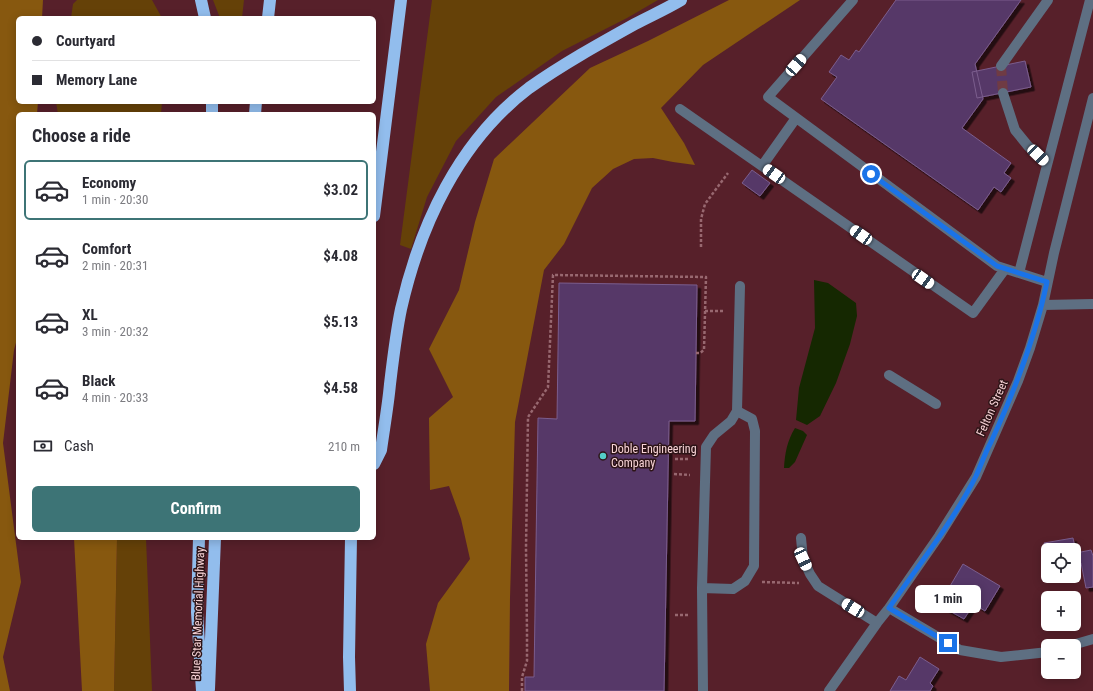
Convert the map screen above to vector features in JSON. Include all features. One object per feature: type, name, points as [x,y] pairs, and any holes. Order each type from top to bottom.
[{"type":"highway","points":[[201,0],[205,16]]},
{"type":"highway","points":[[268,16],[270,0]]},
{"type":"highway","points":[[376,200],[401,0]]},
{"type":"highway","points":[[376,460],[381,450],[399,325],[408,284],[433,214],[452,176],[484,131],[529,88],[580,55],[681,0]]},
{"type":"highway","points":[[199,540],[198,612],[202,691]]},
{"type":"highway","name":"Blue Star Memorial Highway","points":[[209,691],[215,540]]},
{"type":"highway","points":[[350,691],[349,657],[351,540]]},
{"type":"street","points":[[853,0],[768,97],[997,266],[1047,282]]},
{"type":"street","points":[[1001,66],[1048,0]]},
{"type":"street","points":[[1019,273],[1090,0]]},
{"type":"street","points":[[1003,93],[1015,130],[1028,146],[1047,164]]},
{"type":"street","name":"Felton Street","points":[[829,691],[939,536],[976,477],[1018,381],[1030,348],[1043,305],[1047,282],[1093,98]]},
{"type":"street","points":[[680,109],[973,313],[1005,269]]},
{"type":"street","points":[[762,166],[796,118]]},
{"type":"street","points":[[703,691],[702,588],[706,447],[714,435],[731,421],[737,411],[740,286]]},
{"type":"street","points":[[1043,305],[1093,304]]},
{"type":"street","points":[[889,375],[936,404]]},
{"type":"street","points":[[702,588],[734,589],[745,581],[754,566],[755,431],[752,419],[737,411]]},
{"type":"street","points":[[801,538],[803,559],[818,586],[877,623]]},
{"type":"street","points":[[889,608],[960,650],[1001,657],[1041,653]]},
{"type":"street","points":[[1081,642],[1093,639]]},
{"type":"path","points":[[701,247],[701,219],[705,204],[728,172]]},
{"type":"path","points":[[522,691],[522,677],[526,661],[527,647],[526,548],[528,417],[548,387],[553,275],[706,277],[704,350],[700,353],[696,353]]},
{"type":"path","points":[[705,311],[740,312]]},
{"type":"path","points":[[763,582],[800,583]]},
{"type":"shaded area","points":[[0,0],[43,0],[42,16],[16,16],[16,104],[38,104],[37,112],[16,112],[16,342],[3,443],[21,582],[3,657],[10,691],[0,691]]},
{"type":"shaded area","points":[[77,0],[152,0],[161,16],[71,16],[73,4]]},
{"type":"shaded area","points":[[213,0],[244,0],[242,16],[219,16]]},
{"type":"shaded area","points":[[432,0],[658,0],[627,18],[562,51],[496,97],[456,141],[427,197],[411,249],[400,245]]},
{"type":"shaded area","points":[[729,0],[800,0],[703,65],[661,108],[684,143],[695,165],[653,158],[634,159],[613,169],[592,188],[564,244],[544,270],[515,422],[509,691],[430,691],[426,644],[438,603],[470,559],[461,519],[449,486],[430,490],[429,418],[453,397],[429,349],[459,290],[475,222],[494,159],[590,68],[648,41]]},
{"type":"shaded area","points":[[56,104],[162,104],[161,112],[58,112]]},
{"type":"shaded area","points":[[814,280],[828,283],[856,303],[857,316],[850,344],[836,383],[820,416],[807,425],[796,420],[799,388],[815,328]]},
{"type":"shaded area","points":[[795,428],[803,431],[807,435],[795,462],[789,468],[784,468],[787,447]]},
{"type":"shaded area","points":[[74,540],[117,540],[114,691],[82,691]]},
{"type":"shaded area","points":[[117,540],[146,540],[152,691],[114,691]]},
{"type":"building","points":[[896,0],[1021,0],[975,64],[983,99],[962,128],[1011,163],[1004,173],[1011,178],[1001,192],[994,187],[978,210],[821,99],[837,77],[829,72],[841,55],[849,60],[856,50],[859,52]]},
{"type":"building","points":[[1025,61],[1031,87],[977,98],[972,72]]},
{"type":"building","points":[[752,170],[770,183],[760,196],[742,183]]},
{"type":"building","name":"Doble Engineering Company","points":[[559,283],[697,285],[695,421],[669,421],[664,691],[525,691],[525,677],[534,677],[538,418],[557,419]]},
{"type":"building","points":[[1073,538],[1074,543],[1044,543]]},
{"type":"building","points":[[1091,550],[1093,556],[1093,587],[1086,588],[1081,563],[1081,552]]},
{"type":"building","points":[[963,564],[1000,586],[985,611],[974,604],[964,619],[939,605]]},
{"type":"building","points":[[920,657],[939,669],[930,683],[933,686],[930,691],[890,691],[899,676],[906,680]]},
{"type":"tunnel","points":[[1001,66],[1003,93]]},
{"type":"place","name":"Doble Engineering Company","points":[[603,456]]},
{"type":"route","points":[[871,174],[997,266],[1047,282],[1043,305],[1018,381],[976,477],[939,536],[889,608],[948,643]]}]
